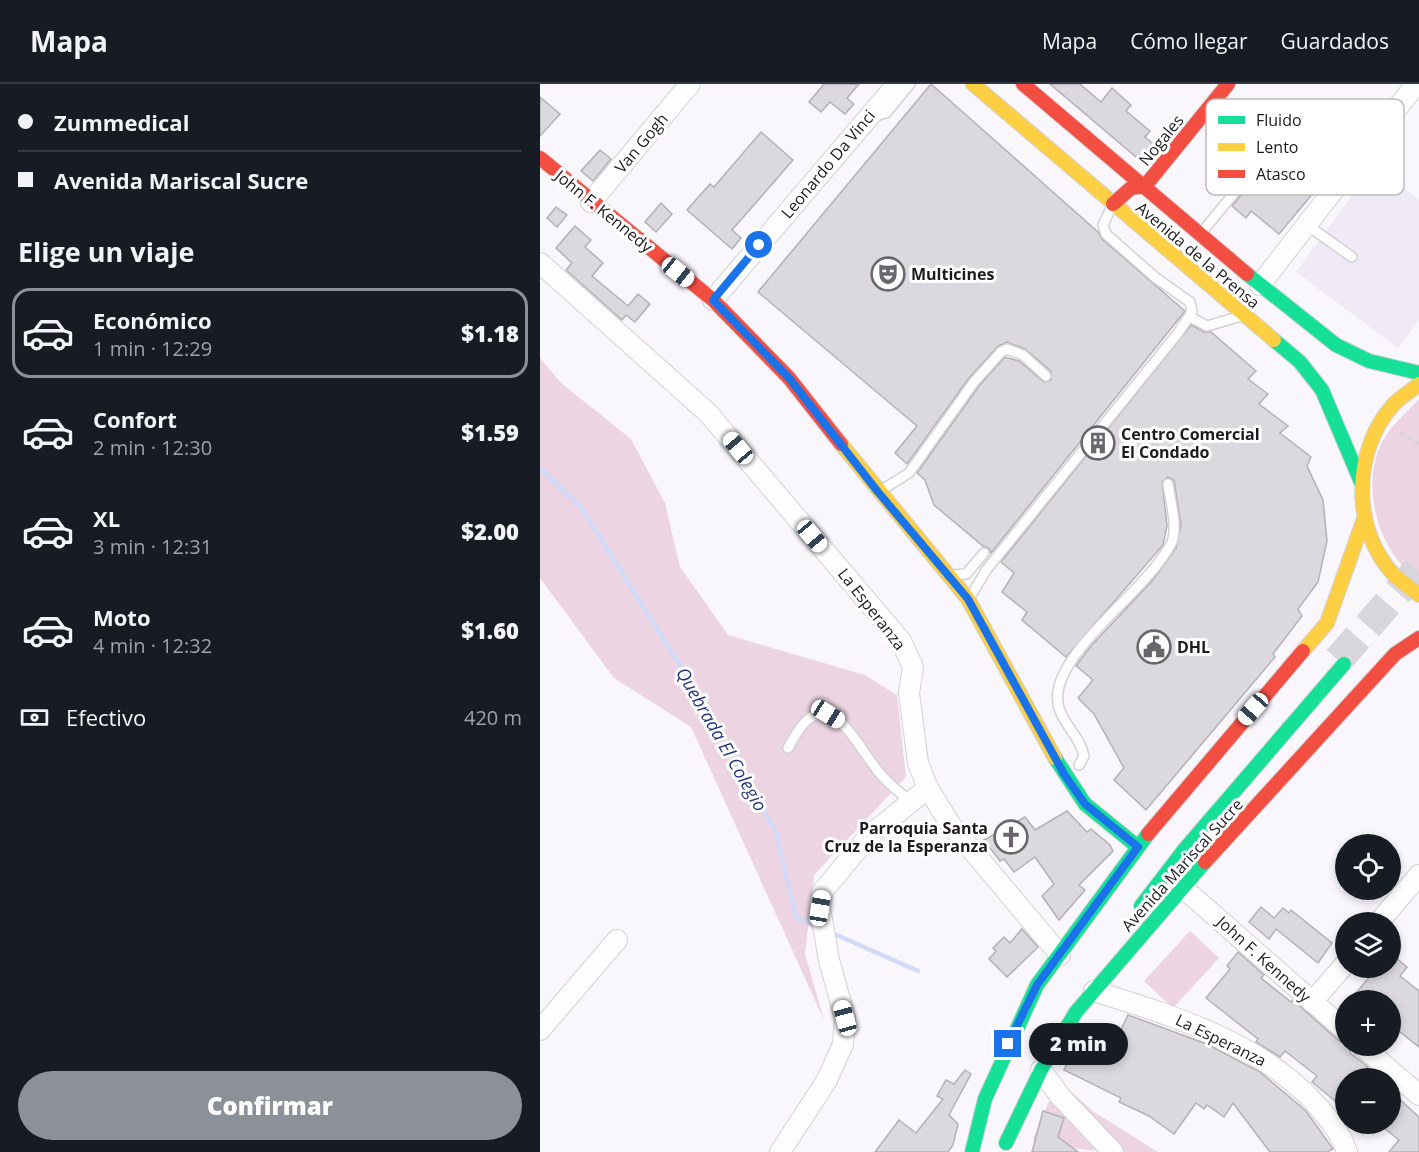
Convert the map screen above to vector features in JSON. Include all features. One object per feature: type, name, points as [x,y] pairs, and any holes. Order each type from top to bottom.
[{"type":"main road","name":"Avenida de la Prensa","points":[[1023,84],[1260,285],[1336,345],[1369,361],[1419,373]]},
{"type":"main road","name":"Nogales","points":[[1215,99],[1227,84]]},
{"type":"main road","name":"Avenida de la Prensa","points":[[976,87],[1314,376],[1360,482]]},
{"type":"main road","name":"Nogales","points":[[1113,204],[1131,188],[1145,186],[1206,110]]},
{"type":"main road","name":"John F. Kennedy","points":[[540,158],[713,300],[789,378],[878,492],[968,599],[1064,774],[1085,804],[1138,847]]},
{"type":"main road","points":[[1419,384],[1390,408],[1375,430],[1365,455],[1360,482],[1364,519],[1374,546],[1389,570],[1419,595]]},
{"type":"main road","points":[[972,1152],[985,1099],[1037,985],[1138,847],[1223,743],[1327,623],[1364,519]]},
{"type":"main road","name":"Avenida Mariscal Sucre","points":[[1049,1030],[1395,654],[1419,638]]},
{"type":"main road","name":"Avenida Mariscal Sucre","points":[[1135,914],[1184,850],[1341,662],[1140,883]]},
{"type":"main road","points":[[1018,1025],[1091,935]]},
{"type":"main road","name":"Avenida Mariscal Sucre","points":[[1006,1147],[1041,1070],[1090,984]]},
{"type":"main road","name":"Avenida Mariscal Sucre","points":[[1006,1147],[1019,1091],[1038,1049]]},
{"type":"street","name":"Van Gogh","points":[[591,202],[690,84]]},
{"type":"street","name":"Leonardo Da Vinci","points":[[713,300],[897,84]]},
{"type":"street","points":[[1404,100],[1416,84]]},
{"type":"street","points":[[1260,285],[1330,195]]},
{"type":"street","name":"La Esperanza","points":[[540,263],[708,413],[901,641],[913,667],[909,693],[918,764],[928,788],[950,824],[1060,955]]},
{"type":"street","points":[[780,1152],[827,1080],[843,1044],[845,1018],[829,960],[820,908],[822,892],[869,836],[928,788]]},
{"type":"street","points":[[1388,912],[1419,875]]},
{"type":"street","name":"John F. Kennedy","points":[[1182,887],[1335,1022]]},
{"type":"street","points":[[540,1030],[617,940]]},
{"type":"street","points":[[1312,1002],[1335,976]]},
{"type":"street","name":"La Esperanza","points":[[1090,984],[1164,1012],[1255,1054],[1304,1092],[1330,1120],[1347,1152]]},
{"type":"street","points":[[1374,1056],[1419,1095]]},
{"type":"street","points":[[1041,1070],[1060,1096],[1113,1152]]},
{"type":"lane","points":[[867,118],[886,113],[910,84]]},
{"type":"lane","points":[[964,84],[976,87]]},
{"type":"lane","points":[[1201,234],[1233,195]]},
{"type":"lane","points":[[968,599],[987,569],[1190,317],[1193,306],[1190,302],[1156,278],[1104,230],[1106,217],[1113,204]]},
{"type":"lane","points":[[1307,225],[1352,257]]},
{"type":"lane","points":[[1190,317],[1207,326],[1245,315]]},
{"type":"lane","points":[[878,492],[895,484],[909,473],[974,382],[1001,352],[1007,349],[1023,355],[1046,376]]},
{"type":"lane","points":[[1064,774],[1079,764],[1084,756],[1082,746],[1060,716],[1057,691],[1079,651],[1149,576],[1173,538],[1168,484]]},
{"type":"lane","points":[[948,576],[966,574],[984,553]]},
{"type":"lane","points":[[788,748],[807,720],[817,714],[828,714],[839,721],[882,776],[911,802]]},
{"type":"path","points":[[1402,423],[1396,430],[1419,444]]},
{"type":"shaded area","points":[[1404,189],[1419,200],[1419,320],[1398,348],[1296,272],[1353,195],[1404,195]]},
{"type":"shaded area","points":[[540,358],[561,383],[631,439],[665,503],[680,567],[728,635],[865,675],[897,695],[906,777],[814,875],[805,954],[824,1020],[691,727],[614,678],[540,578]]},
{"type":"shaded area","points":[[1419,399],[1419,580],[1404,567],[1382,533],[1376,513],[1373,471],[1378,451],[1387,434]]},
{"type":"shaded area","points":[[1190,931],[1219,958],[1173,1008],[1144,981]]},
{"type":"shaded area","points":[[1061,1083],[1094,1112],[1158,1152],[1079,1149],[1033,1139],[1050,1099]]},
{"type":"building","points":[[824,84],[859,84],[847,98],[854,104],[845,114],[830,102],[821,112],[809,102]]},
{"type":"building","points":[[931,84],[1185,311],[991,553],[989,548],[983,546],[934,505],[925,480],[917,473],[979,386],[1005,357],[1019,361],[1044,382],[1051,380],[1051,371],[1025,349],[1007,342],[998,346],[969,378],[907,464],[895,453],[917,426],[758,292]]},
{"type":"building","points":[[1050,84],[1080,84],[1101,102],[1112,88],[1131,105],[1126,111],[1150,131],[1145,137],[1157,147],[1143,163]]},
{"type":"building","points":[[540,97],[560,114],[540,136]]},
{"type":"building","points":[[761,132],[793,160],[732,230],[741,238],[732,249],[687,210],[710,184],[714,187]]},
{"type":"building","points":[[600,150],[611,159],[593,181],[581,171]]},
{"type":"building","points":[[1241,195],[1312,195],[1279,234],[1251,211],[1246,218],[1232,206]]},
{"type":"building","points":[[661,203],[672,214],[656,232],[645,222]]},
{"type":"building","points":[[556,207],[567,215],[557,227],[547,218]]},
{"type":"building","points":[[575,226],[591,240],[585,247],[603,263],[592,276],[628,306],[638,294],[650,304],[635,322],[626,315],[622,320],[566,270],[572,263],[556,248]]},
{"type":"building","points":[[1191,325],[1204,332],[1211,332],[1256,371],[1248,379],[1268,394],[1259,404],[1288,426],[1280,433],[1311,457],[1307,466],[1323,500],[1327,541],[1318,582],[1298,609],[1302,616],[1273,654],[1275,657],[1146,810],[1114,780],[1124,768],[1094,714],[1078,698],[1093,680],[1076,666],[1091,646],[1153,580],[1176,548],[1181,525],[1174,480],[1168,477],[1162,482],[1167,526],[1163,545],[1066,657],[1022,620],[1027,612],[1002,592],[1014,573],[1001,562]]},
{"type":"building","points":[[1067,811],[1087,832],[1091,829],[1110,845],[1113,851],[1079,885],[1085,890],[1059,920],[1042,896],[1054,884],[1035,857],[1014,872],[1004,859],[1000,861],[984,840],[1025,817],[1035,830]]},
{"type":"building","points":[[1261,907],[1274,918],[1283,908],[1289,913],[1291,910],[1332,943],[1318,963],[1276,929],[1269,939],[1249,922]]},
{"type":"building","points":[[1022,929],[1038,947],[1007,977],[989,959],[996,951],[993,948],[1004,937],[1010,943]]},
{"type":"building","points":[[1238,952],[1264,975],[1261,978],[1291,1002],[1293,1000],[1335,1037],[1335,1056],[1354,1056],[1368,1067],[1335,1068],[1335,1101],[1312,1082],[1317,1076],[1285,1051],[1280,1057],[1256,1042],[1258,1039],[1206,998],[1230,969],[1227,966]]},
{"type":"building","points":[[1401,962],[1407,967],[1401,975]]},
{"type":"building","points":[[1401,977],[1419,991],[1419,1047],[1401,1033],[1401,990],[1358,990],[1369,978]]},
{"type":"building","points":[[1128,1015],[1207,1044],[1260,1072],[1306,1111],[1333,1149],[1327,1152],[1270,1152],[1233,1103],[1224,1117],[1207,1105],[1204,1109],[1196,1103],[1174,1134],[1149,1116],[1119,1102],[1121,1098],[1064,1070],[1074,1048],[1105,1063]]},
{"type":"building","points":[[965,1070],[971,1074],[949,1115],[958,1124],[953,1145],[948,1152],[875,1152],[899,1120],[916,1133],[943,1099],[937,1096],[946,1080],[954,1084]]},
{"type":"building","points":[[1401,1101],[1419,1117],[1419,1152],[1389,1152],[1399,1140],[1392,1134],[1401,1134]]},
{"type":"building","points":[[1043,1111],[1064,1118],[1058,1137],[1078,1152],[1032,1152]]},
{"type":"waterway","name":"Quebrada El Colegio","points":[[540,468],[581,507],[691,683],[776,832],[796,917],[816,926]]},
{"type":"waterway","name":"Quebrada El Colegio","points":[[830,932],[918,971]]},
{"type":"tunnel","points":[[1338,660],[1419,568]]},
{"type":"traffic: fast","points":[[1247,274],[1336,345],[1369,361],[1419,373]]},
{"type":"traffic: fast","points":[[1274,340],[1300,362],[1322,390],[1361,482]]},
{"type":"traffic: fast","points":[[1141,906],[1184,850],[1344,664]]},
{"type":"traffic: fast","points":[[1055,758],[1085,804],[1138,847]]},
{"type":"traffic: fast","points":[[972,1152],[985,1099],[1037,985],[1148,834]]},
{"type":"traffic: fast","points":[[1006,1143],[1041,1070],[1076,1012],[1205,862]]},
{"type":"traffic: slow","points":[[973,84],[1274,340]]},
{"type":"traffic: slow","points":[[1419,384],[1394,404],[1380,423],[1370,444],[1364,466],[1362,490],[1364,513],[1370,535],[1380,556],[1394,575],[1419,595]]},
{"type":"traffic: slow","points":[[841,444],[968,599],[1055,758]]},
{"type":"traffic: slow","points":[[1303,651],[1327,623],[1364,519]]},
{"type":"traffic: jam","points":[[1023,84],[1247,274]]},
{"type":"traffic: jam","points":[[1216,99],[1228,84]]},
{"type":"traffic: jam","points":[[1113,204],[1131,188],[1145,186],[1206,111]]},
{"type":"traffic: jam","points":[[540,158],[713,300],[789,378],[841,444]]},
{"type":"traffic: jam","points":[[1205,862],[1395,654],[1419,638]]},
{"type":"traffic: jam","points":[[1148,834],[1303,651]]},
{"type":"place","name":"Multicines","points":[[888,274]]},
{"type":"place","name":"Centro Comercial El Condado","points":[[1098,443]]},
{"type":"place","name":"DHL","points":[[1154,647]]},
{"type":"place","name":"Parroquia Santa Cruz de la Esperanza","points":[[1011,837]]},
{"type":"route","points":[[759,245],[713,300],[789,378],[878,492],[968,599],[1064,774],[1085,804],[1138,847],[1037,985],[1008,1044]]}]
